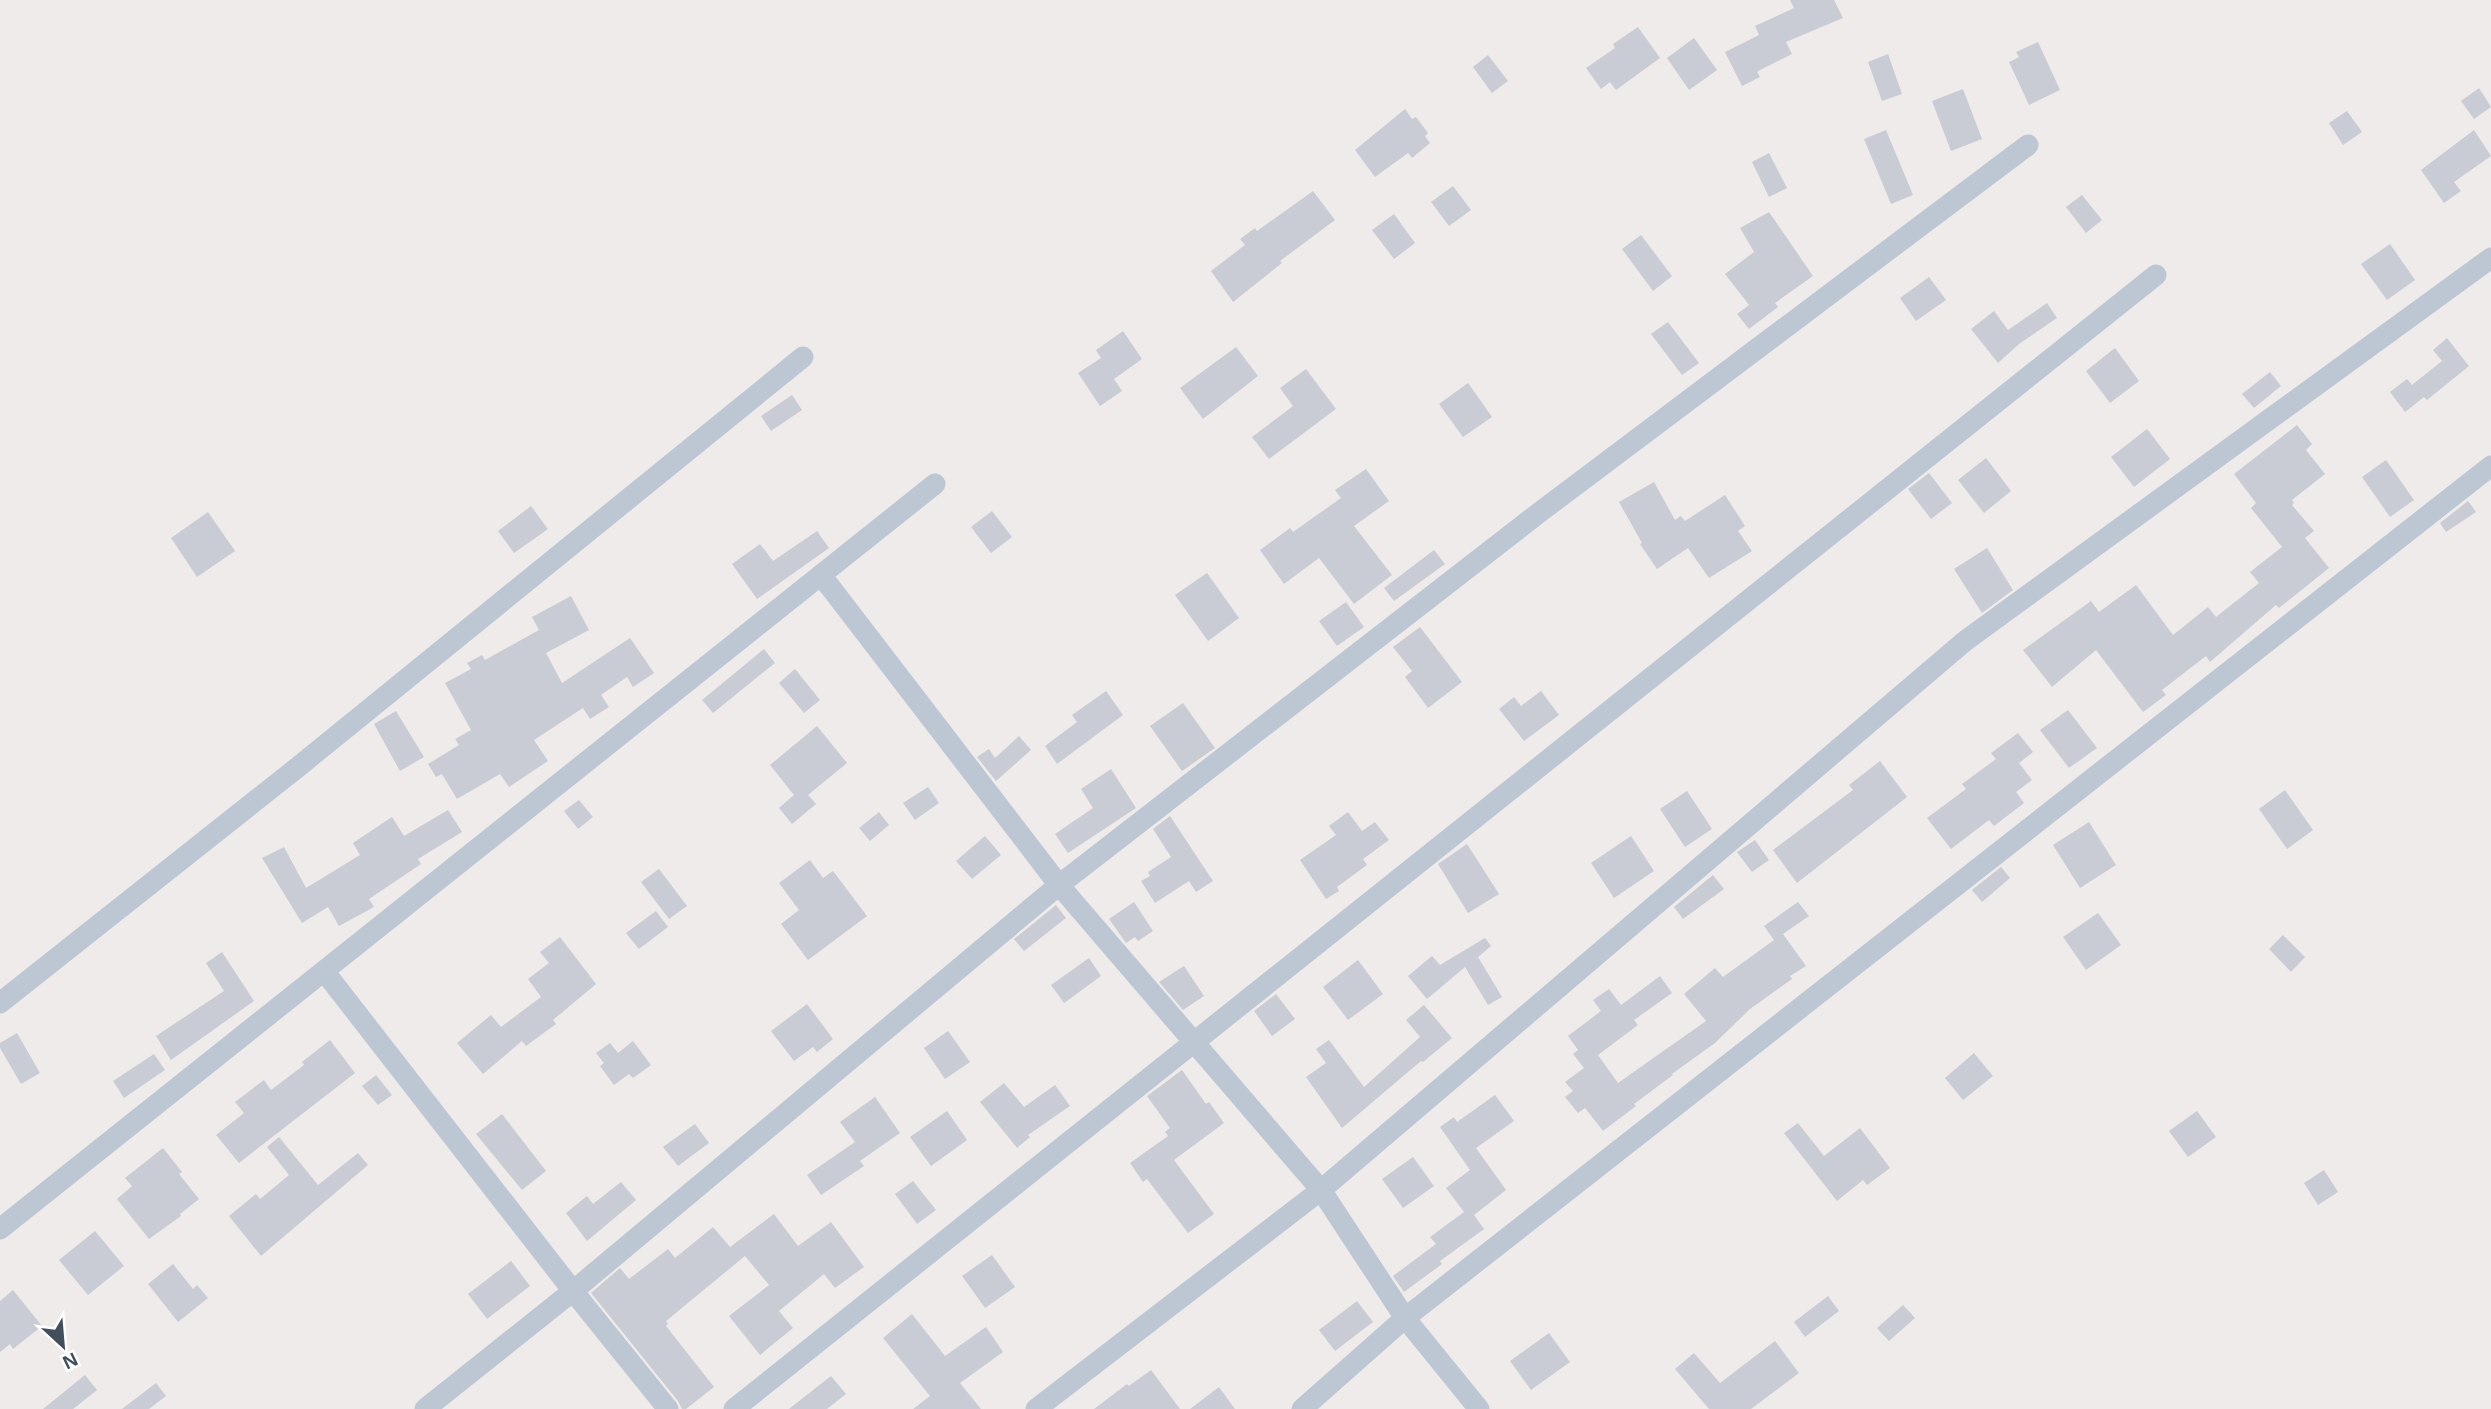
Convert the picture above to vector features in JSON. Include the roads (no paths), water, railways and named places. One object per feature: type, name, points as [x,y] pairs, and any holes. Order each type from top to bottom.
[{"type":"street","points":[[425,1409],[573,1291],[1059,885],[1540,512],[2028,145]]},
{"type":"street","points":[[1036,1409],[1321,1190],[1965,641],[2491,258]]},
{"type":"street","points":[[734,1409],[2156,275]]},
{"type":"street","points":[[0,1003],[298,767],[803,357]]},
{"type":"street","points":[[1302,1409],[1405,1318],[2491,466]]},
{"type":"street","points":[[0,1229],[935,484]]},
{"type":"street","points":[[821,575],[1059,885],[1321,1190],[1405,1318],[1479,1409]]},
{"type":"street","points":[[324,971],[668,1409]]}]
